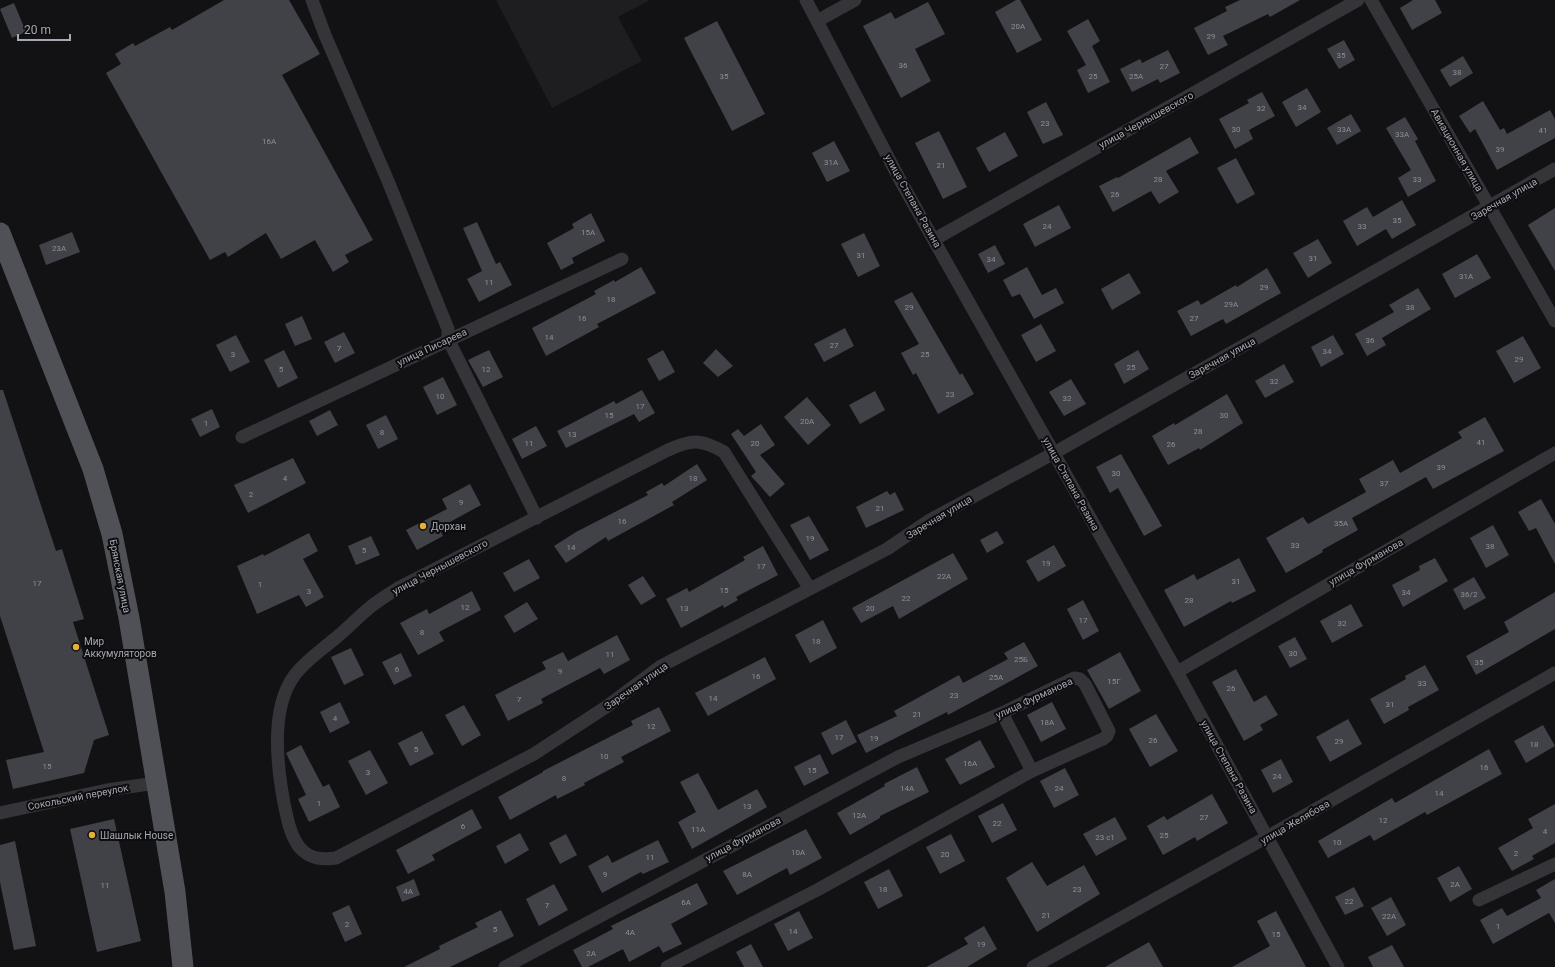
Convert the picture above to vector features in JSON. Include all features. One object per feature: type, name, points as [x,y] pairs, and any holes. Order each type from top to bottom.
[{"type":"main road","name":"Брянская улица","points":[[0,233],[93,469],[112,534],[129,618],[175,892],[183,967]]},
{"type":"main road","name":"Брянская улица","points":[[175,967],[179,935]]},
{"type":"street","points":[[312,0],[325,35],[388,181],[448,329],[448,339],[537,518]]},
{"type":"street","name":"улица Степана Разина","points":[[806,0],[900,180],[935,239],[1176,672],[1338,967]]},
{"type":"street","points":[[817,21],[855,0]]},
{"type":"street","name":"улица Чернышевского","points":[[935,239],[1358,0]]},
{"type":"street","name":"Авиационная улица","points":[[1371,0],[1555,320]]},
{"type":"street","name":"Заречная улица","points":[[323,860],[336,858],[508,769],[606,707],[661,666],[886,549],[930,520],[1054,453],[1555,169]]},
{"type":"street","name":"улица Писарева","points":[[242,437],[448,339],[622,259]]},
{"type":"street","name":"улица Чернышевского","points":[[323,860],[312,857],[300,848],[292,834],[286,815],[278,770],[279,719],[287,690],[294,676],[307,662],[369,608],[398,588],[683,443],[698,441],[710,444],[724,452],[810,589]]},
{"type":"street","name":"улица Фурманова","points":[[1176,672],[1555,453]]},
{"type":"street","name":"улица Желябова","points":[[1033,967],[1555,674]]},
{"type":"street","name":"улица Фурманова","points":[[507,965],[898,757],[1002,713],[1074,678],[1080,678],[1085,684],[1109,731],[1108,736],[1032,771],[819,889],[666,967]]},
{"type":"street","points":[[1002,713],[1032,771]]},
{"type":"street","name":"Сокольский переулок","points":[[0,813],[107,790],[156,783]]},
{"type":"street","points":[[1479,900],[1555,864]]},
{"type":"shaded area","points":[[496,0],[650,0],[618,17],[642,61],[552,108]]},
{"type":"building","points":[[224,0],[289,0],[320,54],[282,75],[373,240],[345,255],[349,262],[333,272],[315,240],[281,259],[266,233],[228,257],[225,252],[210,260],[106,73],[121,64],[115,54],[133,43],[135,46],[170,27],[172,30]]},
{"type":"building","points":[[1016,0],[1020,0],[1042,40],[1017,53],[995,12]]},
{"type":"building","points":[[1240,0],[1300,0],[1270,17],[1268,14],[1223,36],[1228,45],[1208,55],[1194,28],[1227,11],[1225,7]]},
{"type":"building","points":[[1413,0],[1435,0],[1442,13],[1412,30],[1400,8]]},
{"type":"building","points":[[928,2],[945,34],[915,49],[931,81],[901,98],[863,26],[891,12],[895,19]]},
{"type":"building","points":[[14,3],[26,32],[12,38],[0,9]]},
{"type":"building","points":[[1088,19],[1100,41],[1092,46],[1110,82],[1088,93],[1077,70],[1086,65],[1067,31]]},
{"type":"building","points":[[717,21],[765,114],[732,131],[684,38]]},
{"type":"building","points":[[1344,40],[1355,60],[1339,69],[1327,49]]},
{"type":"building","points":[[1168,50],[1180,73],[1160,83],[1158,79],[1132,92],[1120,69],[1140,59],[1142,63]]},
{"type":"building","points":[[1463,56],[1473,73],[1450,87],[1440,70]]},
{"type":"building","points":[[1307,88],[1321,112],[1296,127],[1282,102]]},
{"type":"building","points":[[1262,92],[1275,116],[1249,130],[1253,139],[1235,149],[1219,119],[1249,103],[1247,100]]},
{"type":"building","points":[[1483,101],[1500,130],[1504,128],[1507,134],[1550,110],[1555,119],[1555,138],[1497,170],[1475,129],[1470,133],[1459,116]]},
{"type":"building","points":[[1046,102],[1063,135],[1043,144],[1027,112]]},
{"type":"building","points":[[1351,114],[1361,131],[1337,145],[1327,128]]},
{"type":"building","points":[[1405,117],[1418,139],[1415,141],[1436,181],[1408,197],[1398,178],[1411,170],[1386,128]]},
{"type":"building","points":[[939,131],[967,187],[943,199],[915,143]]},
{"type":"building","points":[[1005,132],[1018,156],[989,172],[976,148]]},
{"type":"building","points":[[1190,137],[1199,153],[1166,171],[1179,192],[1159,204],[1151,191],[1113,212],[1099,186],[1117,177],[1118,178]]},
{"type":"building","points":[[834,141],[850,171],[827,182],[812,153]]},
{"type":"building","points":[[1236,158],[1255,194],[1237,204],[1217,168]]},
{"type":"building","points":[[1402,200],[1416,225],[1392,239],[1386,229],[1357,246],[1343,221],[1367,207],[1373,217]]},
{"type":"building","points":[[1059,205],[1071,228],[1035,247],[1023,224]]},
{"type":"building","points":[[1555,208],[1555,271],[1528,225]]},
{"type":"building","points":[[591,213],[605,241],[572,258],[574,263],[561,270],[547,243],[574,228],[572,224]]},
{"type":"building","points":[[477,222],[496,264],[500,262],[512,285],[479,302],[467,279],[482,271],[463,228]]},
{"type":"building","points":[[72,232],[80,252],[46,265],[39,245]]},
{"type":"building","points":[[864,233],[880,266],[858,277],[841,244]]},
{"type":"building","points":[[1318,239],[1332,263],[1308,278],[1293,253]]},
{"type":"building","points":[[995,245],[1005,264],[988,273],[978,254]]},
{"type":"building","points":[[1477,254],[1491,278],[1455,298],[1442,274]]},
{"type":"building","points":[[641,267],[656,293],[597,324],[599,327],[546,356],[532,328],[596,294],[594,291],[614,280],[615,282]]},
{"type":"building","points":[[1027,267],[1042,295],[1056,288],[1064,303],[1034,319],[1020,294],[1012,297],[1003,280]]},
{"type":"building","points":[[1267,268],[1281,293],[1226,324],[1223,319],[1191,336],[1177,311],[1198,300],[1201,305],[1236,285],[1237,287]]},
{"type":"building","points":[[1129,273],[1141,293],[1112,310],[1101,289]]},
{"type":"building","points":[[1418,288],[1431,309],[1382,338],[1386,345],[1367,356],[1355,334],[1394,312],[1389,305]]},
{"type":"building","points":[[912,292],[960,375],[962,373],[974,394],[938,414],[916,373],[913,375],[901,353],[919,344],[894,301]]},
{"type":"building","points":[[302,316],[312,339],[295,346],[285,324]]},
{"type":"building","points":[[1041,324],[1056,351],[1036,362],[1021,335]]},
{"type":"building","points":[[845,328],[854,346],[824,362],[814,344]]},
{"type":"building","points":[[344,332],[355,353],[335,363],[324,342]]},
{"type":"building","points":[[236,335],[250,362],[230,372],[216,345]]},
{"type":"building","points":[[1333,335],[1344,354],[1321,367],[1311,347]]},
{"type":"building","points":[[1523,336],[1541,368],[1514,383],[1496,351]]},
{"type":"building","points":[[716,349],[733,366],[718,377],[703,363]]},
{"type":"building","points":[[284,350],[298,378],[278,388],[264,360]]},
{"type":"building","points":[[489,350],[503,377],[483,387],[468,360]]},
{"type":"building","points":[[663,350],[675,372],[659,381],[647,359]]},
{"type":"building","points":[[1138,350],[1149,369],[1124,384],[1114,364]]},
{"type":"building","points":[[1284,364],[1294,382],[1265,398],[1255,381]]},
{"type":"building","points":[[443,377],[457,405],[437,415],[423,387]]},
{"type":"building","points":[[1071,379],[1086,404],[1064,416],[1049,392]]},
{"type":"building","points":[[0,390],[3,390],[56,551],[62,549],[84,619],[73,622],[109,735],[94,740],[84,773],[13,789],[6,760],[44,752],[0,616]]},
{"type":"building","points":[[642,390],[655,413],[639,422],[634,414],[566,448],[557,431],[614,401],[616,404]]},
{"type":"building","points":[[875,391],[885,410],[860,424],[849,405]]},
{"type":"building","points":[[1227,394],[1243,423],[1200,450],[1199,448],[1168,465],[1152,436],[1174,423],[1175,425]]},
{"type":"building","points":[[807,397],[831,425],[808,445],[784,417]]},
{"type":"building","points":[[212,409],[220,427],[200,437],[191,419]]},
{"type":"building","points":[[330,410],[338,425],[317,436],[309,421]]},
{"type":"building","points":[[386,415],[398,439],[378,449],[366,425]]},
{"type":"building","points":[[1485,417],[1504,451],[1433,489],[1426,477],[1352,518],[1358,530],[1322,550],[1323,552],[1286,573],[1266,538],[1303,517],[1308,524],[1366,492],[1359,479],[1393,460],[1400,473],[1462,438],[1458,432]]},
{"type":"building","points":[[761,424],[775,445],[760,455],[785,484],[770,497],[751,476],[756,472],[731,434],[738,429],[744,436]]},
{"type":"building","points":[[536,426],[547,446],[522,459],[512,439]]},
{"type":"building","points":[[1121,454],[1162,526],[1144,536],[1118,488],[1110,493],[1096,467]]},
{"type":"building","points":[[293,458],[306,483],[248,513],[234,485]]},
{"type":"building","points":[[697,464],[707,480],[672,502],[674,505],[608,541],[606,537],[566,563],[554,546],[576,532],[648,495],[646,492],[662,483],[664,486]]},
{"type":"building","points":[[470,484],[481,505],[439,528],[443,536],[417,550],[406,530],[447,509],[442,499]]},
{"type":"building","points":[[887,491],[890,495],[895,492],[904,510],[866,528],[856,507]]},
{"type":"building","points":[[1541,499],[1555,524],[1555,564],[1536,528],[1529,531],[1518,512]]},
{"type":"building","points":[[809,516],[829,550],[810,560],[790,525]]},
{"type":"building","points":[[1493,525],[1509,555],[1486,568],[1470,538]]},
{"type":"building","points":[[997,531],[1004,543],[987,553],[980,540]]},
{"type":"building","points":[[309,533],[318,551],[303,559],[324,597],[306,607],[299,595],[257,614],[237,566],[263,554],[264,556]]},
{"type":"building","points":[[371,536],[380,555],[356,565],[348,546]]},
{"type":"building","points":[[1054,545],[1066,566],[1038,582],[1026,561]]},
{"type":"building","points":[[763,546],[778,575],[736,597],[738,600],[724,608],[723,605],[681,628],[666,599],[687,588],[689,592],[745,560],[743,557]]},
{"type":"building","points":[[953,553],[968,579],[899,619],[893,606],[861,623],[852,608]]},
{"type":"building","points":[[1239,558],[1256,591],[1232,603],[1231,601],[1184,627],[1164,590],[1194,574],[1197,580]]},
{"type":"building","points":[[1435,558],[1448,581],[1403,607],[1392,585],[1420,570],[1419,566]]},
{"type":"building","points":[[529,559],[540,578],[514,592],[503,573]]},
{"type":"building","points":[[643,576],[656,596],[641,605],[628,585]]},
{"type":"building","points":[[1474,577],[1486,598],[1464,610],[1453,589]]},
{"type":"building","points":[[472,591],[481,610],[439,632],[444,641],[418,655],[400,623],[427,609],[429,614]]},
{"type":"building","points":[[1555,592],[1555,629],[1476,675],[1466,656],[1509,632],[1504,622]]},
{"type":"building","points":[[1083,600],[1099,631],[1083,640],[1067,609]]},
{"type":"building","points":[[527,602],[538,619],[514,633],[504,616]]},
{"type":"building","points":[[1351,604],[1363,626],[1332,643],[1320,621]]},
{"type":"building","points":[[823,620],[837,648],[810,663],[795,635]]},
{"type":"building","points":[[617,635],[630,660],[604,674],[600,668],[541,699],[543,703],[508,721],[495,695],[546,669],[542,662],[563,652],[568,661]]},
{"type":"building","points":[[1295,637],[1307,659],[1290,668],[1278,646]]},
{"type":"building","points":[[1024,642],[1038,666],[948,715],[947,712],[866,753],[857,735],[897,716],[894,711],[959,675],[963,683],[1008,659],[1004,653]]},
{"type":"building","points":[[351,648],[364,675],[344,685],[331,657]]},
{"type":"building","points":[[1120,652],[1141,691],[1109,709],[1087,670]]},
{"type":"building","points":[[401,653],[412,676],[394,685],[382,662]]},
{"type":"building","points":[[765,657],[776,679],[708,716],[695,693]]},
{"type":"building","points":[[1425,665],[1439,690],[1408,707],[1409,710],[1384,724],[1370,699],[1406,679],[1405,676]]},
{"type":"building","points":[[1236,669],[1254,702],[1266,695],[1278,715],[1260,725],[1263,730],[1244,741],[1212,682]]},
{"type":"building","points":[[340,702],[350,723],[330,733],[320,712]]},
{"type":"building","points":[[1052,702],[1066,729],[1041,742],[1027,715]]},
{"type":"building","points":[[464,705],[481,735],[462,746],[445,715]]},
{"type":"building","points":[[659,707],[671,731],[621,757],[624,762],[584,783],[585,785],[557,799],[556,795],[510,820],[498,797],[543,771],[633,725],[631,721]]},
{"type":"building","points":[[1156,714],[1178,751],[1150,767],[1129,729]]},
{"type":"building","points":[[1348,719],[1362,744],[1330,762],[1316,737]]},
{"type":"building","points":[[846,720],[857,742],[832,755],[821,733]]},
{"type":"building","points":[[1543,725],[1555,746],[1526,763],[1514,741]]},
{"type":"building","points":[[422,731],[434,754],[410,766],[398,743]]},
{"type":"building","points":[[980,740],[995,767],[960,785],[945,759]]},
{"type":"building","points":[[301,745],[323,787],[329,784],[340,807],[309,822],[298,799],[306,795],[286,753]]},
{"type":"building","points":[[1489,749],[1502,774],[1427,815],[1425,812],[1374,841],[1370,835],[1328,858],[1318,841],[1392,798],[1395,803]]},
{"type":"building","points":[[370,750],[388,783],[366,795],[348,761]]},
{"type":"building","points":[[820,754],[829,773],[804,786],[794,767]]},
{"type":"building","points":[[1281,759],[1293,782],[1273,793],[1261,770]]},
{"type":"building","points":[[917,767],[929,792],[880,816],[880,818],[850,835],[837,813],[885,786],[884,784]]},
{"type":"building","points":[[1065,768],[1079,795],[1054,808],[1040,781]]},
{"type":"building","points":[[698,773],[718,810],[757,789],[767,807],[692,849],[678,822],[696,812],[680,782]]},
{"type":"building","points":[[1212,794],[1228,823],[1197,841],[1195,837],[1163,855],[1147,826],[1164,816],[1167,820]]},
{"type":"building","points":[[1003,803],[1017,830],[992,843],[978,816]]},
{"type":"building","points":[[1555,804],[1555,843],[1532,856],[1534,859],[1512,871],[1498,848],[1533,828],[1528,819]]},
{"type":"building","points":[[472,809],[482,828],[432,855],[435,860],[408,874],[396,850]]},
{"type":"building","points":[[1115,817],[1127,839],[1096,856],[1083,834]]},
{"type":"building","points":[[114,819],[141,941],[97,952],[70,829]]},
{"type":"building","points":[[806,829],[822,858],[790,875],[787,868],[737,895],[723,871]]},
{"type":"building","points":[[520,833],[529,850],[505,864],[496,846]]},
{"type":"building","points":[[566,834],[577,855],[560,864],[549,843]]},
{"type":"building","points":[[951,834],[965,861],[940,874],[926,847]]},
{"type":"building","points":[[658,840],[669,862],[643,874],[641,872],[602,893],[588,866],[608,855],[612,863]]},
{"type":"building","points":[[15,841],[36,946],[14,950],[0,882],[0,845]]},
{"type":"building","points":[[1032,862],[1047,886],[1084,865],[1100,894],[1037,932],[1006,878]]},
{"type":"building","points":[[1459,866],[1472,889],[1450,902],[1437,878]]},
{"type":"building","points":[[889,869],[903,896],[878,909],[864,882]]},
{"type":"building","points":[[414,879],[420,895],[402,902],[396,887]]},
{"type":"building","points":[[1555,879],[1555,923],[1549,913],[1493,944],[1480,920],[1502,908],[1507,916],[1541,898],[1536,890]]},
{"type":"building","points":[[697,883],[708,904],[671,924],[682,944],[663,953],[659,946],[629,962],[623,949],[588,967],[582,967],[573,950],[613,929],[611,926]]},
{"type":"building","points":[[554,884],[568,910],[539,926],[526,899]]},
{"type":"building","points":[[1354,887],[1364,906],[1345,915],[1335,897]]},
{"type":"building","points":[[1391,897],[1406,925],[1387,936],[1371,908]]},
{"type":"building","points":[[349,905],[362,934],[345,942],[332,913]]},
{"type":"building","points":[[501,910],[514,936],[450,967],[404,967],[440,949],[439,946],[478,927],[475,923]]},
{"type":"building","points":[[799,911],[813,938],[788,951],[774,924]]},
{"type":"building","points":[[1276,911],[1306,967],[1232,967],[1270,946],[1257,921]]},
{"type":"building","points":[[984,926],[997,949],[967,967],[926,967],[968,944],[964,938]]},
{"type":"building","points":[[1149,942],[1163,967],[1105,967]]},
{"type":"building","points":[[751,944],[763,967],[744,967],[736,952]]},
{"type":"building","points":[[1392,945],[1404,967],[1373,967],[1368,957]]},
{"type":"place","name":"Дорхан","points":[[423,526]]},
{"type":"place","name":"Мир Аккумуляторов","points":[[76,647]]},
{"type":"place","name":"Шашлык House","points":[[92,835]]}]
